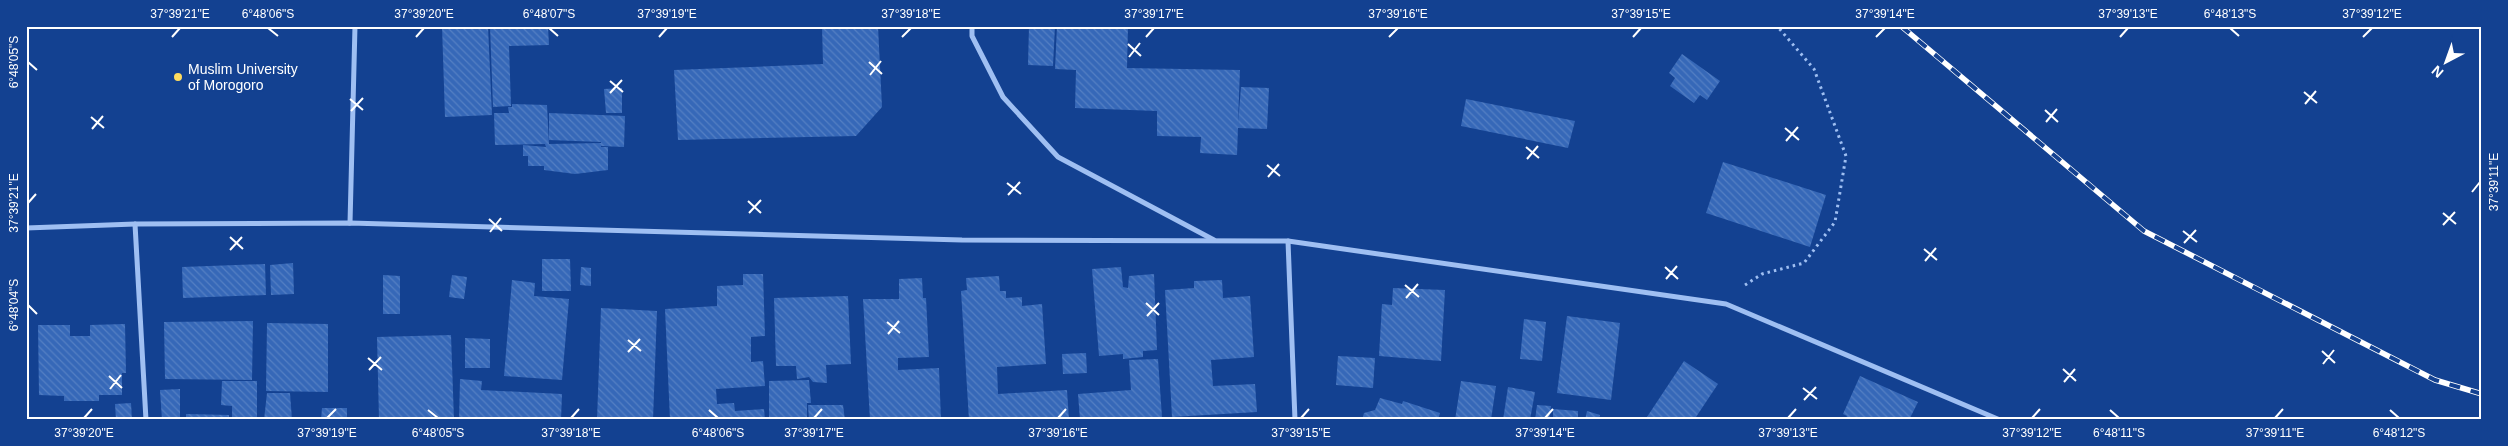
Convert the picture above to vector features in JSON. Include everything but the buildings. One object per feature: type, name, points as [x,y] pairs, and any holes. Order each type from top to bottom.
[{"type":"street","points":[[350,223],[355,26]]},
{"type":"street","points":[[972,26],[972,36],[1003,97],[1058,157],[1215,240]]},
{"type":"street","points":[[26,228],[135,224],[350,223],[962,240],[1288,241],[1726,304],[2000,420]]},
{"type":"street","points":[[135,224],[146,420]]},
{"type":"street","points":[[1288,241],[1294,420]]},
{"type":"path","points":[[1726,304],[1744,285],[1762,274],[1804,263],[1835,222],[1846,156],[1814,68],[1777,26]]},
{"type":"railway","points":[[1901,26],[2144,231],[2435,380],[2482,394]]},
{"type":"place","name":"Muslim University of Morogoro","points":[[178,77]]}]
